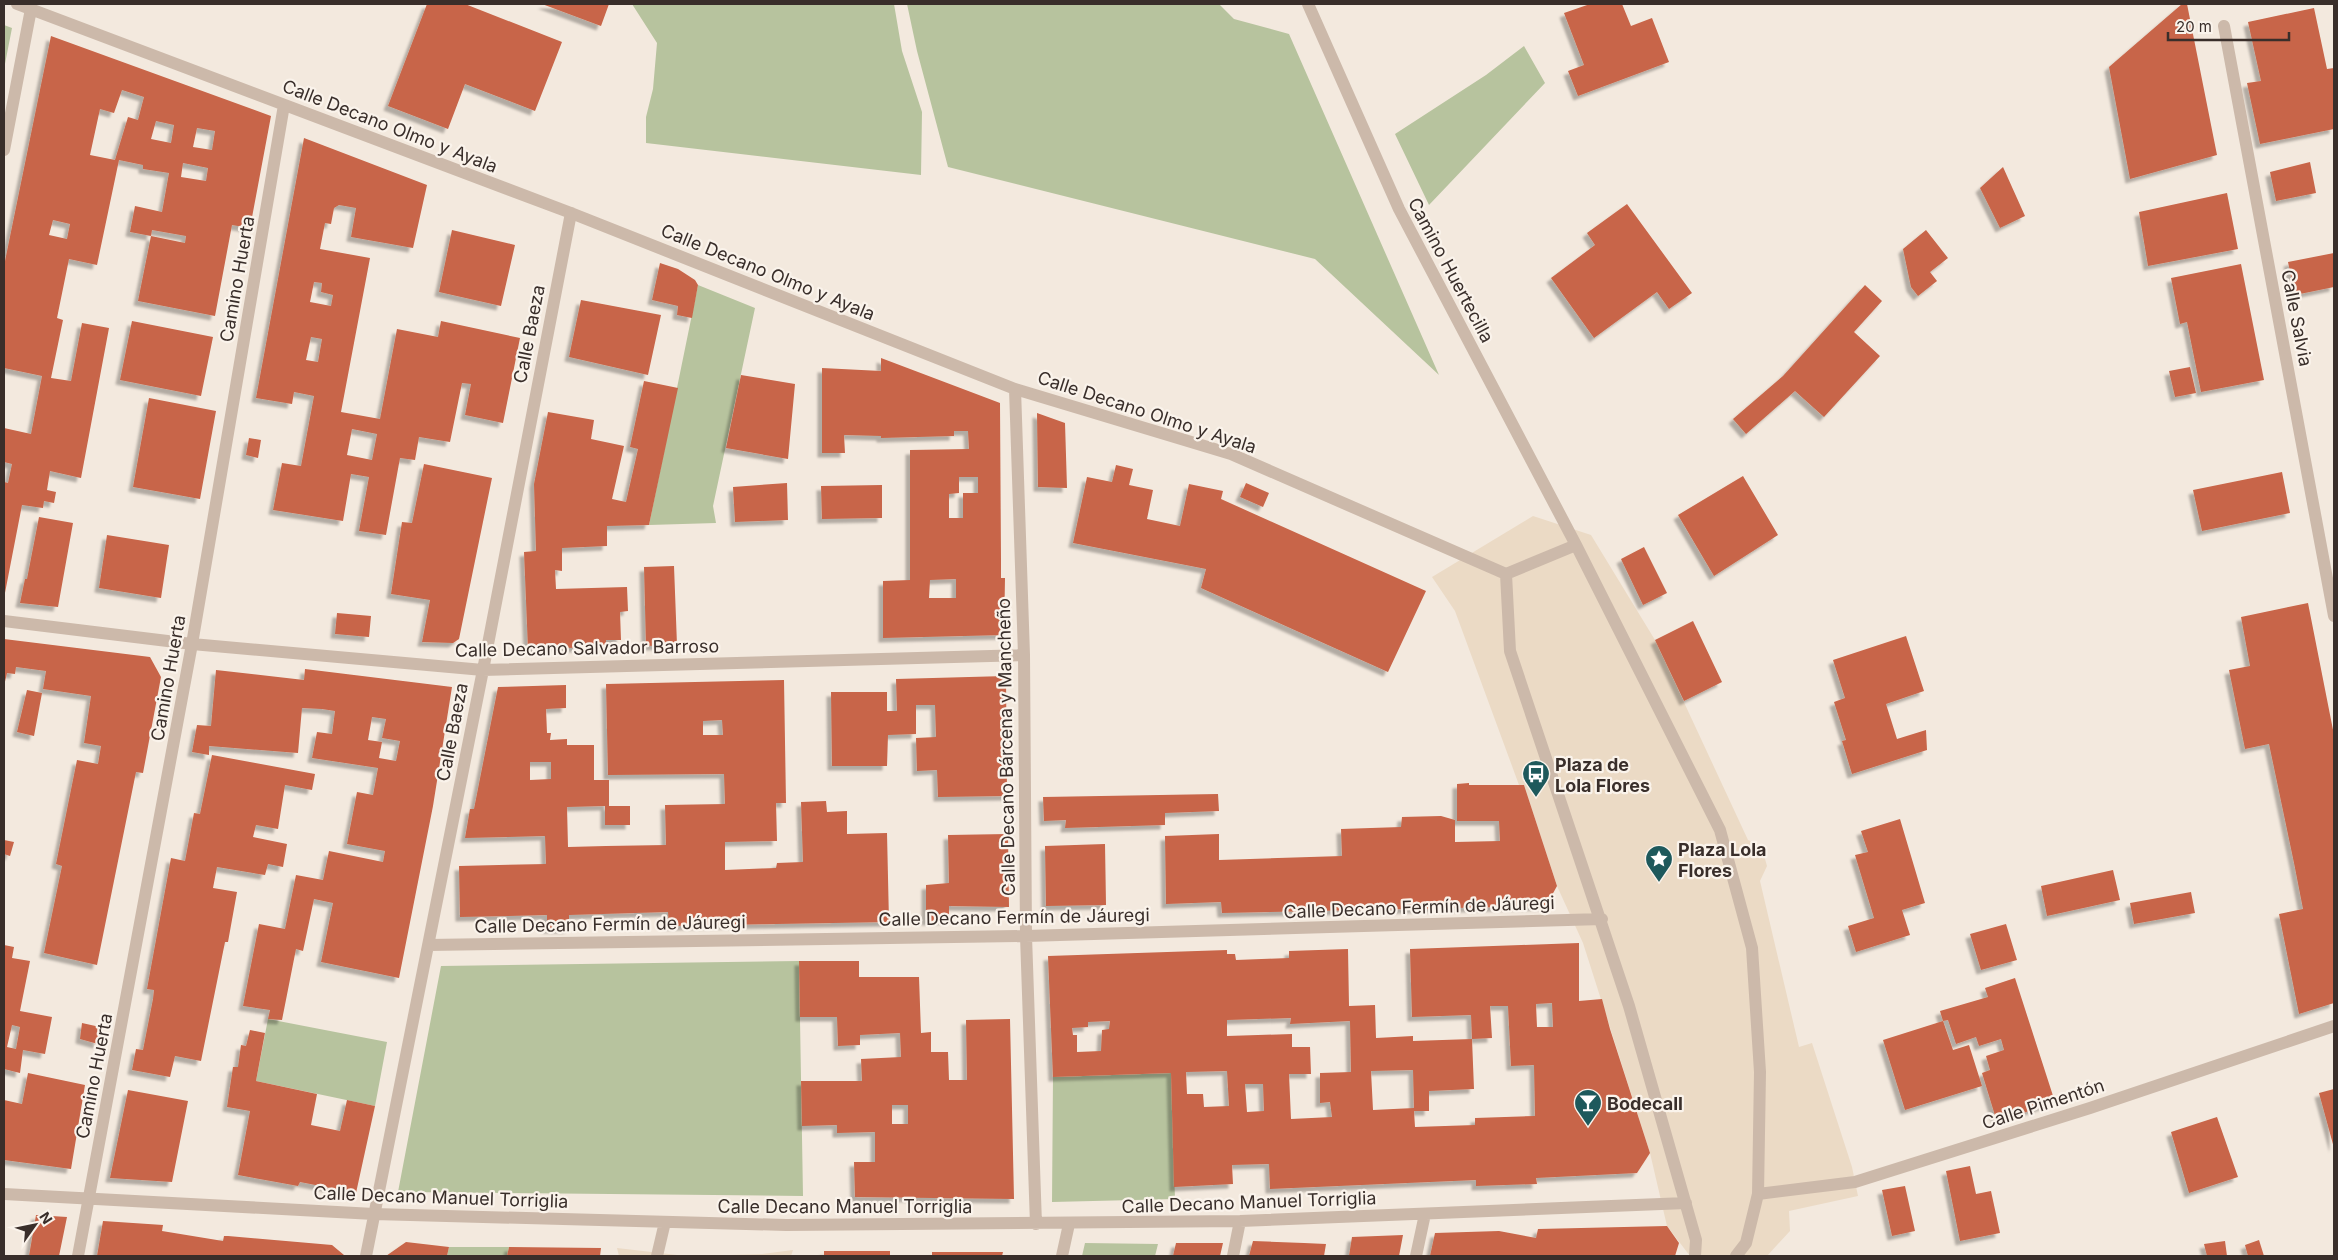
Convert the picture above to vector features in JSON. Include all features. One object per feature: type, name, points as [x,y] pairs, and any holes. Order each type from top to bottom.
[{"type":"street","name":"Calle Decano Olmo y Ayala","points":[[17,4],[570,213],[1015,389],[1231,454],[1506,574]]},
{"type":"street","name":"Camino Huertecilla","points":[[1308,4],[1399,209],[1576,546]]},
{"type":"street","points":[[4,150],[31,9]]},
{"type":"street","name":"Calle Salvia","points":[[2224,26],[2334,616]]},
{"type":"street","name":"Camino Huerta","points":[[78,1256],[192,644],[284,105]]},
{"type":"street","name":"Calle Baeza","points":[[366,1256],[483,670],[570,213]]},
{"type":"street","name":"Calle Decano Bárcena y Mancheño","points":[[1015,389],[1024,655],[1026,936],[1036,1224]]},
{"type":"street","points":[[1695,1256],[1696,1240],[1629,1006],[1602,919],[1510,651],[1506,574],[1576,546],[1720,830],[1752,948],[1760,1072],[1758,1194],[1746,1243],[1736,1256]]},
{"type":"street","name":"Calle Decano Salvador Barroso","points":[[4,621],[192,644],[483,670],[1024,655]]},
{"type":"street","name":"Calle Decano Fermín de Jáuregi","points":[[428,945],[1026,936],[1602,919]]},
{"type":"street","name":"Calle Pimentón","points":[[1758,1194],[1855,1182],[2090,1108],[2334,1026]]},
{"type":"street","name":"Calle Decano Manuel Torriglia","points":[[4,1194],[374,1214],[786,1225],[1240,1221],[1686,1204]]},
{"type":"street","points":[[1416,1256],[1425,1214]]},
{"type":"street","points":[[1233,1256],[1240,1221]]},
{"type":"street","points":[[657,1256],[665,1222]]},
{"type":"street","points":[[1062,1256],[1069,1224]]},
{"type":"green space","points":[[632,4],[894,4],[902,51],[922,112],[921,175],[646,143],[646,117],[653,89],[657,43]]},
{"type":"green space","points":[[907,4],[1219,4],[1234,19],[1289,34],[1439,375],[1315,259],[948,167],[917,51]]},
{"type":"green space","points":[[4,25],[12,28],[4,69]]},
{"type":"green space","points":[[1524,46],[1545,83],[1429,205],[1395,134],[1486,75]]},
{"type":"green space","points":[[698,285],[755,308],[713,506],[716,523],[649,525]]},
{"type":"green space","points":[[799,961],[803,1196],[398,1192],[441,966]]},
{"type":"green space","points":[[268,1019],[387,1042],[375,1106],[256,1081]]},
{"type":"green space","points":[[1171,1073],[1175,1199],[1052,1202],[1053,1077]]},
{"type":"green space","points":[[1085,1243],[1158,1244],[1155,1256],[1082,1256]]},
{"type":"green space","points":[[449,1247],[509,1247],[507,1256],[447,1256]]},
{"type":"shaded area","name":"Plaza Lola Flores","points":[[1533,516],[1591,535],[1655,640],[1748,840],[1761,845],[1767,866],[1760,881],[1799,1047],[1812,1043],[1852,1167],[1858,1196],[1789,1211],[1790,1231],[1767,1256],[1690,1256],[1667,1226],[1650,1153],[1583,943],[1557,886],[1524,785],[1519,785],[1455,611],[1432,577]]},
{"type":"shaded area","points":[[617,1248],[686,1256],[619,1256]]},
{"type":"shaded area","points":[[793,1250],[791,1256],[696,1256],[762,1254]]},
{"type":"building","points":[[427,4],[465,4],[562,42],[535,111],[465,84],[448,129],[388,106]]},
{"type":"building","points":[[542,4],[609,4],[601,26]]},
{"type":"building","points":[[1590,4],[1622,4],[1631,26],[1652,18],[1669,62],[1578,96],[1568,71],[1584,65],[1564,13]]},
{"type":"building","points":[[2182,4],[2187,4],[2217,155],[2130,179],[2109,67]]},
{"type":"building","points":[[2314,8],[2327,69],[2334,68],[2334,129],[2260,144],[2247,83],[2261,81],[2248,22]]},
{"type":"building","points":[[51,36],[271,116],[250,228],[232,225],[215,316],[138,301],[151,236],[130,232],[135,206],[162,212],[169,173],[143,169],[143,165],[119,160],[97,265],[69,259],[57,318],[63,320],[51,378],[71,381],[82,323],[109,328],[81,478],[50,471],[47,490],[56,492],[54,503],[44,501],[43,508],[22,505],[4,598],[4,482],[8,483],[12,464],[4,462],[4,428],[31,434],[42,376],[4,368],[4,266]],"holes":[[[122,90],[144,97],[138,120],[128,117],[115,160],[90,155],[100,109],[114,113]],[[156,121],[174,125],[171,143],[151,139]],[[197,128],[215,131],[212,150],[193,147]],[[183,163],[208,168],[206,181],[181,177]],[[53,220],[70,224],[67,239],[49,235]],[[152,230],[186,236],[185,243],[151,236]]]},
{"type":"building","points":[[304,138],[427,185],[413,248],[351,237],[356,208],[339,205],[334,208],[331,224],[325,223],[320,249],[370,258],[341,412],[380,419],[397,329],[438,337],[441,321],[520,338],[503,423],[465,415],[471,384],[462,383],[450,442],[419,437],[415,460],[400,458],[386,535],[359,531],[369,477],[351,474],[343,521],[273,510],[282,463],[301,466],[314,396],[294,392],[292,404],[256,398]],"holes":[[[314,282],[322,283],[321,292],[333,295],[331,306],[310,302]],[[311,337],[322,339],[318,362],[306,360]],[[352,429],[377,434],[372,460],[347,455]]]},
{"type":"building","points":[[2310,162],[2316,193],[2276,201],[2270,172]]},
{"type":"building","points":[[2003,167],[2025,216],[2000,228],[1980,188]]},
{"type":"building","points":[[2227,193],[2238,249],[2148,266],[2139,212]]},
{"type":"building","points":[[1627,204],[1692,293],[1669,309],[1657,292],[1594,338],[1551,278],[1595,245],[1587,233]]},
{"type":"building","points":[[452,230],[515,245],[501,306],[439,292]]},
{"type":"building","points":[[1926,230],[1948,258],[1930,272],[1937,281],[1918,296],[1911,287],[1903,249]]},
{"type":"building","points":[[2334,253],[2334,287],[2295,295],[2288,262]]},
{"type":"building","points":[[660,263],[678,269],[695,280],[698,285],[692,318],[677,315],[678,306],[652,300]]},
{"type":"building","points":[[2241,264],[2264,380],[2201,392],[2187,322],[2180,324],[2171,278]]},
{"type":"building","points":[[1865,285],[1882,301],[1854,332],[1880,356],[1824,417],[1795,391],[1746,434],[1733,419],[1783,376]]},
{"type":"building","points":[[581,300],[661,315],[648,375],[569,357]]},
{"type":"building","points":[[132,321],[213,337],[201,396],[120,380]]},
{"type":"building","points":[[881,358],[1000,403],[1001,578],[1005,578],[1004,635],[883,638],[883,581],[910,580],[910,450],[969,449],[968,431],[954,431],[954,436],[881,438],[881,436],[844,435],[845,453],[822,453],[822,368],[881,371]],"holes":[[[959,477],[978,477],[978,493],[963,493],[963,518],[949,518],[949,494],[959,493]],[[956,579],[956,598],[929,598],[930,580]]]},
{"type":"building","points":[[2190,367],[2196,393],[2175,397],[2169,371]]},
{"type":"building","points":[[741,375],[795,384],[788,459],[726,448]]},
{"type":"building","points":[[644,381],[678,388],[649,525],[607,526],[607,546],[562,548],[562,571],[555,570],[556,589],[627,587],[628,611],[620,612],[621,640],[606,640],[606,647],[528,649],[524,552],[536,551],[534,484],[548,412],[594,420],[591,439],[624,446],[612,499],[626,502],[638,449],[630,447]]},
{"type":"building","points":[[149,398],[216,411],[200,499],[133,487]]},
{"type":"building","points":[[1037,413],[1065,423],[1067,488],[1038,487]]},
{"type":"building","points":[[249,438],[261,440],[258,458],[246,455]]},
{"type":"building","points":[[424,464],[492,478],[459,639],[453,643],[422,642],[430,600],[391,594],[402,522],[412,523]]},
{"type":"building","points":[[1116,465],[1133,469],[1129,485],[1153,490],[1147,519],[1180,526],[1189,484],[1223,491],[1221,499],[1426,591],[1388,672],[1201,588],[1206,569],[1073,543],[1087,477],[1112,482]]},
{"type":"building","points":[[2282,472],[2290,513],[2202,531],[2193,490]]},
{"type":"building","points":[[1743,476],[1778,535],[1714,576],[1678,515]]},
{"type":"building","points":[[787,483],[788,520],[735,522],[733,487]]},
{"type":"building","points":[[1246,483],[1269,493],[1263,507],[1240,497]]},
{"type":"building","points":[[882,485],[882,518],[822,519],[821,486]]},
{"type":"building","points":[[39,517],[73,523],[58,607],[20,603],[25,579],[27,579]]},
{"type":"building","points":[[107,535],[169,545],[161,598],[99,588]]},
{"type":"building","points":[[1644,547],[1667,593],[1643,605],[1621,559]]},
{"type":"building","points":[[674,566],[677,645],[646,646],[644,567]]},
{"type":"building","points":[[2308,603],[2334,735],[2334,1003],[2299,1014],[2279,914],[2303,909],[2294,863],[2269,744],[2245,749],[2229,670],[2250,666],[2241,617]]},
{"type":"building","points":[[337,613],[371,616],[369,637],[335,634]]},
{"type":"building","points":[[1693,621],[1722,682],[1684,701],[1655,640]]},
{"type":"building","points":[[1906,636],[1924,691],[1886,704],[1897,739],[1926,730],[1927,750],[1852,774],[1842,741],[1846,740],[1834,702],[1845,698],[1833,660]]},
{"type":"building","points":[[4,639],[150,657],[161,677],[143,773],[136,772],[97,965],[44,953],[62,866],[56,864],[77,760],[98,764],[101,746],[84,743],[91,696],[43,689],[46,671],[16,667],[15,674],[7,673],[4,686]]},
{"type":"building","points":[[305,669],[452,687],[433,806],[399,978],[321,962],[333,903],[314,899],[303,951],[296,949],[282,1020],[268,1019],[270,1010],[243,1006],[259,924],[285,929],[296,875],[323,880],[329,851],[383,862],[385,851],[347,844],[357,792],[373,795],[378,768],[312,758],[317,732],[332,734],[335,711],[322,709],[302,708],[298,753],[209,746],[209,755],[192,752],[197,725],[211,726],[216,670],[304,680]],"holes":[[[372,717],[386,719],[382,738],[400,741],[396,761],[379,758],[382,742],[368,740]]]},
{"type":"building","points":[[1006,676],[1007,796],[938,797],[937,770],[917,771],[916,738],[936,737],[935,705],[916,705],[916,734],[888,735],[887,766],[832,766],[831,692],[887,692],[887,711],[897,711],[896,679]]},
{"type":"building","points":[[784,680],[786,803],[776,803],[777,841],[725,842],[725,870],[776,868],[777,863],[803,862],[801,802],[826,801],[827,812],[847,811],[847,834],[887,833],[889,922],[669,926],[668,912],[569,915],[569,929],[547,929],[547,915],[460,917],[459,866],[546,864],[545,836],[465,838],[470,809],[474,809],[498,687],[566,685],[566,708],[546,709],[547,733],[551,733],[550,740],[567,739],[567,745],[594,745],[594,780],[609,780],[609,806],[630,806],[630,825],[605,825],[605,806],[567,807],[568,847],[666,845],[665,805],[725,804],[724,774],[608,775],[606,684]],"holes":[[[722,720],[723,735],[703,735],[703,721]],[[530,762],[551,762],[551,779],[530,780]]]},
{"type":"building","points":[[27,690],[42,693],[34,736],[17,732]]},
{"type":"building","points":[[212,755],[315,774],[312,790],[285,785],[278,829],[256,825],[253,837],[287,844],[283,867],[268,864],[265,875],[217,867],[213,888],[237,892],[228,942],[225,942],[201,1061],[175,1056],[170,1077],[132,1070],[136,1049],[143,1050],[153,999],[154,990],[147,989],[171,858],[185,861],[194,813],[200,814]]},
{"type":"building","points":[[1469,783],[1469,785],[1524,785],[1557,886],[1546,906],[1222,913],[1221,902],[1166,904],[1165,836],[1219,834],[1219,860],[1342,856],[1341,829],[1401,827],[1402,817],[1441,816],[1455,820],[1455,842],[1500,841],[1499,821],[1457,821],[1457,784]]},
{"type":"building","points":[[1218,794],[1219,811],[1165,813],[1165,825],[1065,828],[1066,820],[1044,821],[1043,797]]},
{"type":"building","points":[[1900,819],[1925,903],[1902,910],[1910,935],[1856,952],[1848,926],[1874,918],[1855,855],[1868,852],[1861,831]]},
{"type":"building","points":[[1008,834],[1009,907],[949,906],[949,920],[926,921],[926,885],[949,883],[948,835]]},
{"type":"building","points":[[4,840],[14,842],[10,856],[4,854]]},
{"type":"building","points":[[1105,844],[1106,905],[1046,906],[1045,846]]},
{"type":"building","points":[[2113,870],[2120,900],[2047,916],[2041,886]]},
{"type":"building","points":[[2191,892],[2195,913],[2134,924],[2130,903]]},
{"type":"building","points":[[2006,924],[2017,960],[1981,970],[1970,934]]},
{"type":"building","points":[[1579,943],[1579,1001],[1602,999],[1650,1153],[1637,1173],[1536,1178],[1537,1184],[1476,1186],[1476,1180],[1270,1189],[1269,1164],[1232,1165],[1233,1184],[1174,1187],[1171,1073],[1053,1077],[1048,956],[1227,950],[1227,954],[1235,954],[1236,960],[1289,958],[1289,951],[1348,949],[1349,1006],[1375,1005],[1376,1038],[1413,1036],[1413,1041],[1472,1039],[1471,1015],[1412,1017],[1410,949]],"holes":[[[1552,1003],[1553,1027],[1537,1027],[1536,1004]],[[1490,1006],[1508,1006],[1511,1066],[1534,1065],[1535,1116],[1475,1118],[1475,1125],[1415,1127],[1414,1111],[1429,1111],[1429,1091],[1474,1089],[1472,1039],[1492,1038]],[[1291,1018],[1290,1024],[1350,1021],[1351,1072],[1320,1073],[1320,1103],[1330,1102],[1332,1117],[1291,1119],[1289,1074],[1311,1074],[1310,1047],[1292,1047],[1292,1034],[1227,1036],[1227,1020]],[[1110,1021],[1109,1029],[1102,1030],[1101,1051],[1077,1052],[1077,1035],[1073,1035],[1072,1028],[1088,1027],[1088,1022]],[[1413,1070],[1414,1108],[1373,1110],[1371,1071]],[[1227,1071],[1229,1106],[1204,1107],[1203,1094],[1187,1094],[1186,1072]],[[1245,1084],[1263,1084],[1264,1111],[1247,1112]]]},
{"type":"building","points":[[4,945],[14,947],[12,958],[30,961],[20,1011],[52,1017],[45,1054],[23,1050],[20,1073],[4,1069]],"holes":[[[12,1025],[20,1027],[16,1049],[7,1047]]]},
{"type":"building","points":[[799,961],[859,961],[859,977],[919,977],[921,1033],[931,1032],[931,1052],[948,1052],[949,1080],[967,1080],[966,1020],[1010,1019],[1014,1199],[855,1197],[854,1162],[875,1162],[875,1132],[837,1133],[837,1125],[802,1126],[801,1081],[862,1081],[861,1059],[901,1057],[900,1033],[860,1035],[860,1045],[838,1046],[837,1017],[800,1017]],"holes":[[[892,1105],[908,1105],[908,1124],[892,1124]]]},
{"type":"building","points":[[2015,978],[2055,1102],[1997,1122],[1982,1073],[1990,1070],[1986,1056],[2004,1050],[2001,1039],[1979,1046],[1976,1037],[1956,1044],[1948,1020],[1943,1021],[1940,1011],[1988,997],[1985,988]]},
{"type":"building","points":[[1943,1021],[1953,1050],[1969,1045],[1982,1086],[1905,1110],[1883,1040]]},
{"type":"building","points":[[82,1023],[100,1027],[98,1044],[80,1039]]},
{"type":"building","points":[[250,1030],[265,1033],[256,1081],[317,1094],[311,1125],[340,1131],[347,1100],[375,1106],[356,1193],[300,1182],[298,1186],[238,1175],[250,1111],[227,1107],[233,1067],[238,1067],[241,1045],[246,1046]]},
{"type":"building","points":[[28,1073],[85,1085],[71,1169],[4,1160],[4,1100],[22,1104]]},
{"type":"building","points":[[2334,1089],[2334,1148],[2319,1093]]},
{"type":"building","points":[[128,1090],[188,1101],[172,1182],[110,1178]]},
{"type":"building","points":[[2217,1117],[2238,1177],[2189,1193],[2171,1132]]},
{"type":"building","points":[[1970,1166],[1976,1194],[1991,1191],[2000,1233],[1960,1241],[1946,1171]]},
{"type":"building","points":[[1905,1186],[1915,1231],[1892,1236],[1882,1190]]},
{"type":"building","points":[[36,1215],[67,1217],[59,1256],[29,1256]]},
{"type":"building","points":[[103,1221],[163,1225],[162,1231],[223,1241],[224,1236],[228,1236],[332,1245],[344,1255],[97,1256]]},
{"type":"building","points":[[1667,1226],[1679,1243],[1675,1256],[1430,1256],[1435,1233],[1499,1231],[1536,1238],[1538,1229]]},
{"type":"building","points":[[1403,1235],[1399,1256],[1349,1256],[1352,1237]]},
{"type":"building","points":[[2259,1240],[2264,1256],[2248,1256],[2245,1245]]},
{"type":"building","points":[[1253,1241],[1326,1244],[1324,1256],[1249,1256]]},
{"type":"building","points":[[2225,1241],[2227,1256],[2207,1256],[2204,1244]]},
{"type":"building","points":[[406,1242],[449,1247],[447,1256],[386,1256]]},
{"type":"building","points":[[1176,1243],[1223,1243],[1220,1256],[1173,1256]]},
{"type":"building","points":[[509,1247],[601,1248],[600,1256],[507,1256]]},
{"type":"building","points":[[824,1251],[890,1251],[890,1256],[824,1256]]},
{"type":"building","points":[[932,1252],[1003,1252],[1002,1256],[932,1256]]},
{"type":"place","name":"Plaza de Lola Flores","points":[[1536,798]]},
{"type":"place","name":"Plaza Lola Flores","points":[[1659,883]]},
{"type":"place","name":"Bodecall","points":[[1588,1127]]}]
